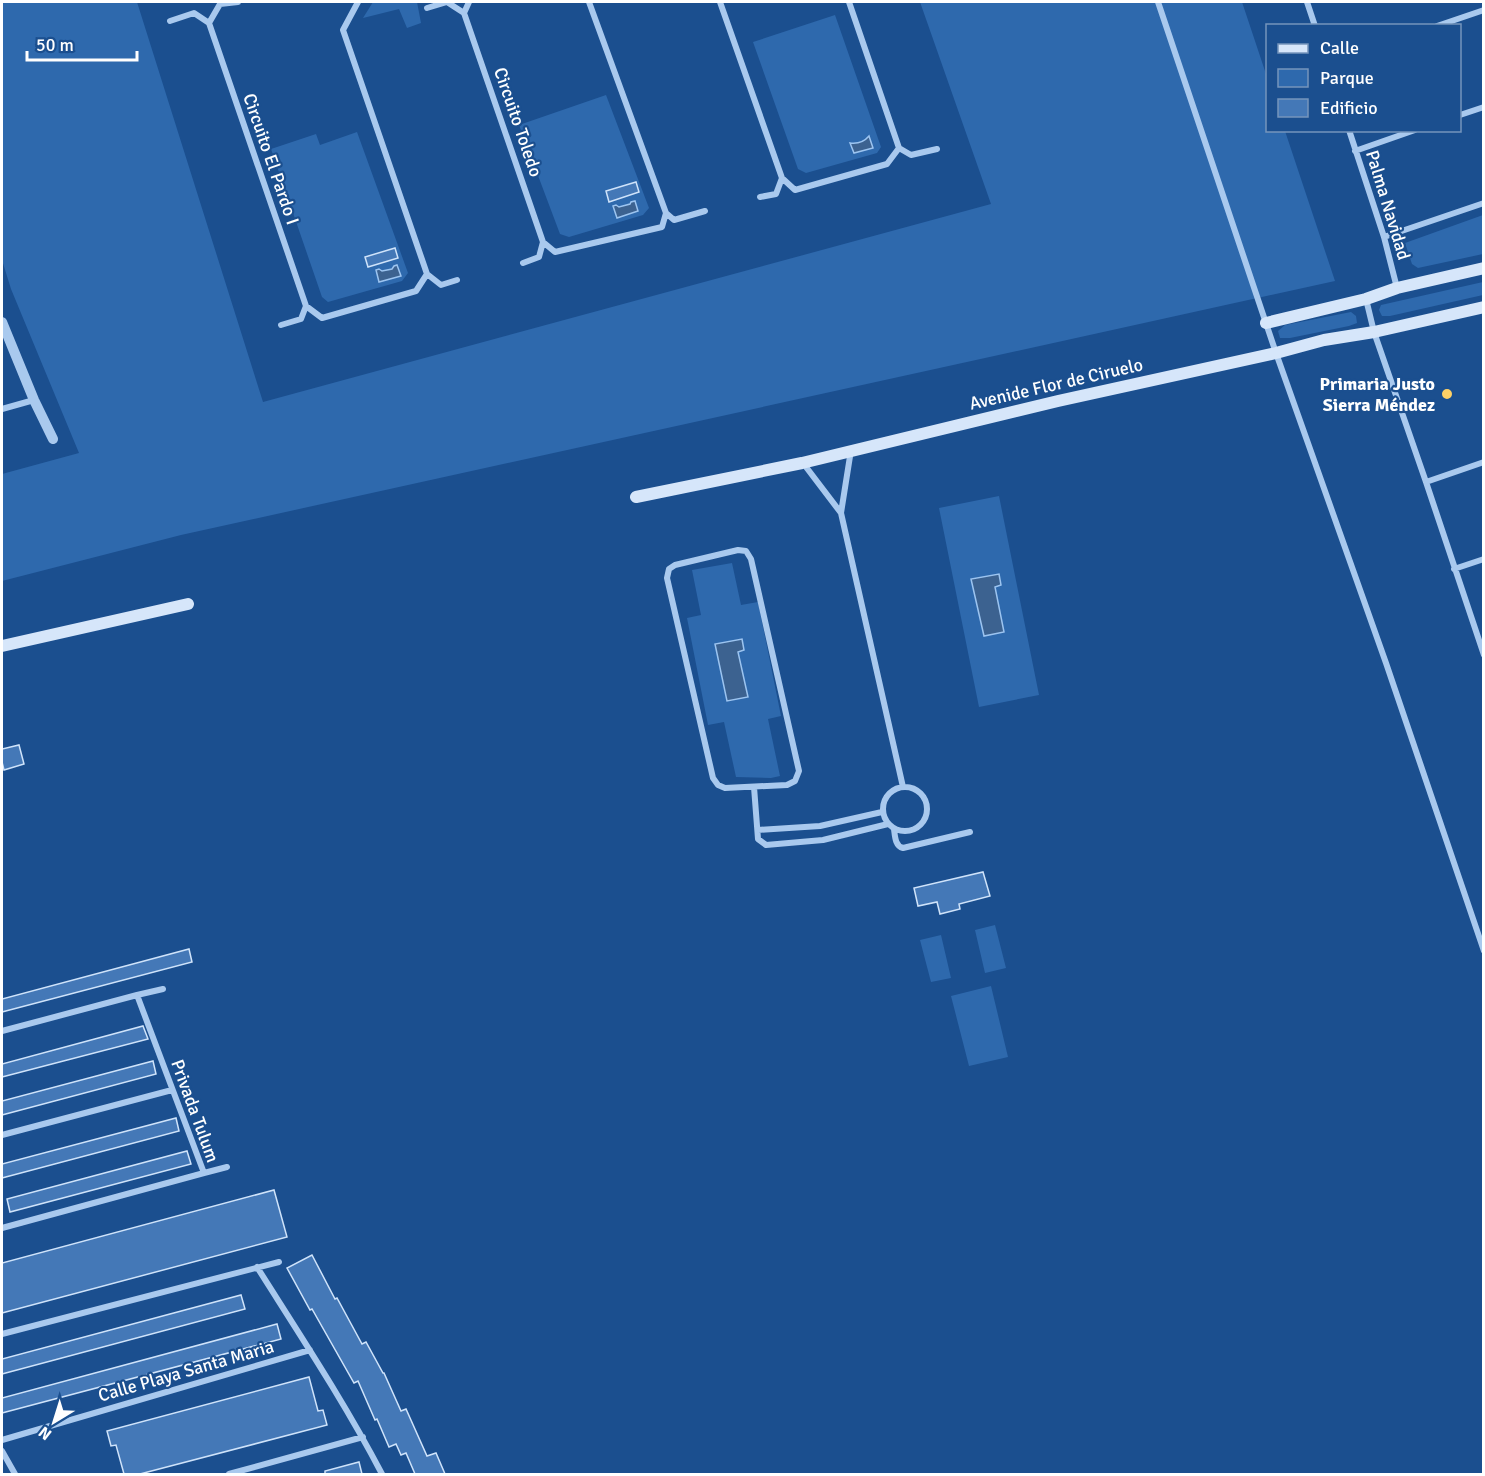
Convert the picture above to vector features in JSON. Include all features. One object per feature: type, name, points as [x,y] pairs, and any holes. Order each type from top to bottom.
[{"type":"main road","points":[[1266,323],[1397,288],[1484,268]]},
{"type":"main road","name":"Avenide Flor de Ciruelo","points":[[636,497],[802,463],[1324,340],[1374,332],[1484,308]]},
{"type":"main road","points":[[2,646],[188,604]]},
{"type":"street","points":[[170,21],[194,13],[208,23],[220,4],[238,2]]},
{"type":"street","points":[[358,2],[342,30],[427,274],[441,285],[457,280]]},
{"type":"street","points":[[427,8],[447,2],[464,13],[469,2]]},
{"type":"street","points":[[589,2],[666,213],[674,220],[705,211]]},
{"type":"street","points":[[720,2],[782,178],[795,190],[887,164],[899,148]]},
{"type":"street","points":[[849,2],[899,148],[910,155],[937,149]]},
{"type":"street","points":[[1158,2],[1276,353],[1386,663],[1484,951]]},
{"type":"street","points":[[1306,2],[1314,24]]},
{"type":"street","points":[[1443,24],[1484,10]]},
{"type":"street","name":"Circuito Toledo","points":[[464,13],[543,242]]},
{"type":"street","name":"Circuito El Pardo I","points":[[208,23],[306,306]]},
{"type":"street","points":[[1461,115],[1484,107]]},
{"type":"street","name":"Palma Navidad","points":[[1350,132],[1384,237],[1397,288]]},
{"type":"street","points":[[1355,151],[1409,132]]},
{"type":"street","points":[[760,197],[776,194],[782,178]]},
{"type":"street","points":[[1384,237],[1484,203]]},
{"type":"street","points":[[523,262],[539,257],[543,242],[555,252],[662,227],[666,213]]},
{"type":"street","points":[[281,325],[301,319],[306,306],[322,318],[416,291],[427,274]]},
{"type":"street","points":[[1366,298],[1374,332],[1484,655]]},
{"type":"street","points":[[2,322],[34,400],[53,439]]},
{"type":"street","points":[[2,409],[34,400]]},
{"type":"street","points":[[851,450],[841,513],[903,787]]},
{"type":"street","points":[[1426,482],[1484,462]]},
{"type":"street","points":[[802,463],[841,513]]},
{"type":"street","points":[[738,550],[746,551],[751,559],[799,771],[795,780],[787,785],[754,787],[725,788],[713,778],[667,578],[669,569],[675,565],[738,550]]},
{"type":"street","points":[[1454,569],[1484,559]]},
{"type":"street","points":[[754,787],[758,839],[766,845],[823,840],[891,827],[907,832],[914,830],[920,826],[927,814],[926,800],[916,790],[903,787],[890,792],[885,798],[882,812],[891,827],[900,848],[970,831]]},
{"type":"street","points":[[758,830],[820,825],[882,812]]},
{"type":"street","points":[[2,1031],[164,989]]},
{"type":"street","name":"Privada Tulum","points":[[2,1228],[204,1173],[137,995]]},
{"type":"street","points":[[2,1135],[172,1090]]},
{"type":"street","points":[[204,1173],[227,1167]]},
{"type":"street","points":[[2,1334],[279,1262]]},
{"type":"street","points":[[257,1267],[363,1437],[382,1474]]},
{"type":"street","name":"Calle Playa Santa Maria","points":[[2,1440],[310,1350]]},
{"type":"street","points":[[229,1474],[363,1437]]},
{"type":"street","points":[[2,1452],[15,1474]]},
{"type":"green space","points":[[2,2],[137,2],[263,402],[991,204],[920,2],[1242,2],[1266,74],[1266,132],[1285,132],[1335,281],[181,535],[2,581],[2,474],[79,453],[11,289],[2,260]]},
{"type":"green space","points":[[373,2],[417,2],[421,23],[407,28],[399,9],[363,18]]},
{"type":"green space","points":[[835,15],[881,147],[877,153],[806,173],[798,169],[753,42]]},
{"type":"green space","points":[[606,95],[649,208],[643,215],[569,237],[560,234],[519,125]]},
{"type":"green space","points":[[357,132],[408,273],[402,281],[328,302],[322,297],[271,149],[316,134],[320,145]]},
{"type":"green space","points":[[1483,215],[1483,254],[1418,268],[1412,264],[1405,243]]},
{"type":"green space","points":[[1483,282],[1483,295],[1390,316],[1382,316],[1379,310],[1381,305]]},
{"type":"green space","points":[[1351,312],[1356,316],[1357,323],[1290,338],[1280,338],[1278,331],[1285,325]]},
{"type":"green space","points":[[999,496],[1039,695],[979,707],[939,508]]},
{"type":"green space","points":[[732,563],[741,605],[758,602],[781,716],[768,719],[780,776],[771,778],[736,777],[724,722],[708,725],[687,618],[701,615],[692,570]]},
{"type":"green space","points":[[995,925],[1006,968],[985,973],[975,930]]},
{"type":"green space","points":[[941,935],[951,978],[931,982],[920,940]]},
{"type":"green space","points":[[991,986],[1008,1057],[969,1066],[951,996]]},
{"type":"shaded area","points":[[869,136],[873,148],[854,153],[850,143],[861,142]]},
{"type":"shaded area","points":[[635,201],[638,211],[617,218],[613,206],[619,207]]},
{"type":"shaded area","points":[[397,265],[401,276],[379,282],[376,270],[392,269]]},
{"type":"shaded area","points":[[999,574],[1001,585],[995,587],[1004,632],[984,636],[971,579]]},
{"type":"shaded area","points":[[742,639],[744,650],[738,652],[748,697],[727,701],[715,644]]},
{"type":"building","points":[[636,182],[639,192],[609,202],[606,191]]},
{"type":"building","points":[[395,248],[398,258],[368,267],[365,257]]},
{"type":"building","points":[[19,745],[24,764],[4,770],[2,749]]},
{"type":"building","points":[[983,872],[990,896],[959,904],[960,909],[940,914],[937,902],[918,906],[914,888]]},
{"type":"building","points":[[189,949],[192,962],[2,1012],[2,999]]},
{"type":"building","points":[[143,1026],[148,1039],[2,1077],[2,1064]]},
{"type":"building","points":[[153,1061],[156,1074],[2,1115],[2,1101]]},
{"type":"building","points":[[176,1118],[179,1131],[2,1178],[2,1164]]},
{"type":"building","points":[[187,1151],[191,1164],[10,1212],[7,1199]]},
{"type":"building","points":[[274,1190],[287,1237],[2,1313],[2,1263]]},
{"type":"building","points":[[312,1255],[362,1344],[366,1342],[384,1373],[401,1411],[406,1409],[427,1456],[436,1453],[445,1474],[415,1474],[406,1453],[401,1455],[396,1444],[389,1447],[358,1381],[354,1383],[287,1268]]},
{"type":"building","points":[[241,1295],[245,1309],[2,1374],[2,1359]]},
{"type":"building","points":[[277,1324],[281,1339],[2,1413],[2,1398]]},
{"type":"building","points":[[309,1377],[318,1411],[323,1410],[327,1425],[140,1474],[124,1474],[116,1445],[111,1446],[107,1431]]},
{"type":"building","points":[[359,1462],[362,1474],[325,1474],[325,1471]]},
{"type":"place","name":"Primaria Justo Sierra Méndez","points":[[1447,394]]}]
